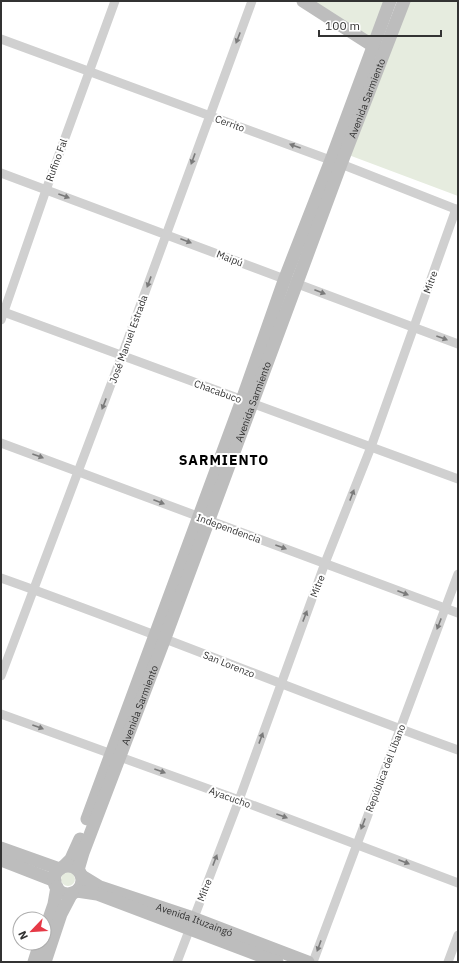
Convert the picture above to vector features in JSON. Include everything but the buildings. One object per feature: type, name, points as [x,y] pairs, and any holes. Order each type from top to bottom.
[{"type":"main road","points":[[303,1],[379,50]]},
{"type":"main road","name":"Avenida Sarmiento","points":[[248,402],[285,278],[336,162],[379,50],[385,31],[390,1]]},
{"type":"main road","name":"Avenida Sarmiento","points":[[385,31],[404,1]]},
{"type":"main road","name":"Avenida Sarmiento","points":[[62,868],[77,848],[115,755],[248,402],[298,284],[336,162]]},
{"type":"main road","name":"Avenida Sarmiento","points":[[80,873],[83,853],[115,755]]},
{"type":"main road","points":[[1,848],[62,868]]},
{"type":"main road","points":[[1,860],[56,884],[63,893],[74,892]]},
{"type":"main road","points":[[45,962],[61,914],[74,892],[82,884],[80,873],[72,866],[62,868],[56,872],[54,904],[52,911]]},
{"type":"main road","name":"Avenida Ituzaingó","points":[[80,873],[100,887],[191,924],[277,962]]},
{"type":"main road","name":"Avenida Ituzaingó","points":[[74,892],[97,894],[308,962]]},
{"type":"main road","points":[[34,962],[37,951]]},
{"type":"street","name":"Rufino Fal","points":[[2,314],[88,71],[115,1]]},
{"type":"street","name":"José Manuel Estrada","points":[[1,676],[122,355],[252,1]]},
{"type":"street","name":"Cerrito","points":[[1,39],[336,162],[457,210]]},
{"type":"street","name":"Maipú","points":[[1,173],[458,344]]},
{"type":"street","name":"Mitre","points":[[176,962],[239,800],[280,684],[371,446],[457,210]]},
{"type":"street","name":"Chacabuco","points":[[2,314],[122,355],[458,479]]},
{"type":"street","name":"Independencia","points":[[1,443],[458,613]]},
{"type":"street","name":"República del Líbano","points":[[313,962],[356,843],[458,574]]},
{"type":"street","name":"San Lorenzo","points":[[1,578],[160,636],[280,684],[458,750]]},
{"type":"street","name":"Ayacucho","points":[[1,714],[356,843],[458,883]]},
{"type":"street","points":[[448,962],[458,935]]},
{"type":"shaded area","points":[[313,1],[385,1],[370,37]]},
{"type":"shaded area","points":[[408,1],[458,1],[458,196],[346,154]]},
{"type":"shaded area","points":[[65,872],[71,872],[75,876],[75,882],[71,886],[65,886],[61,882],[61,876]]},
{"type":"district","name":"SARMIENTO","points":[[224,460]]}]
